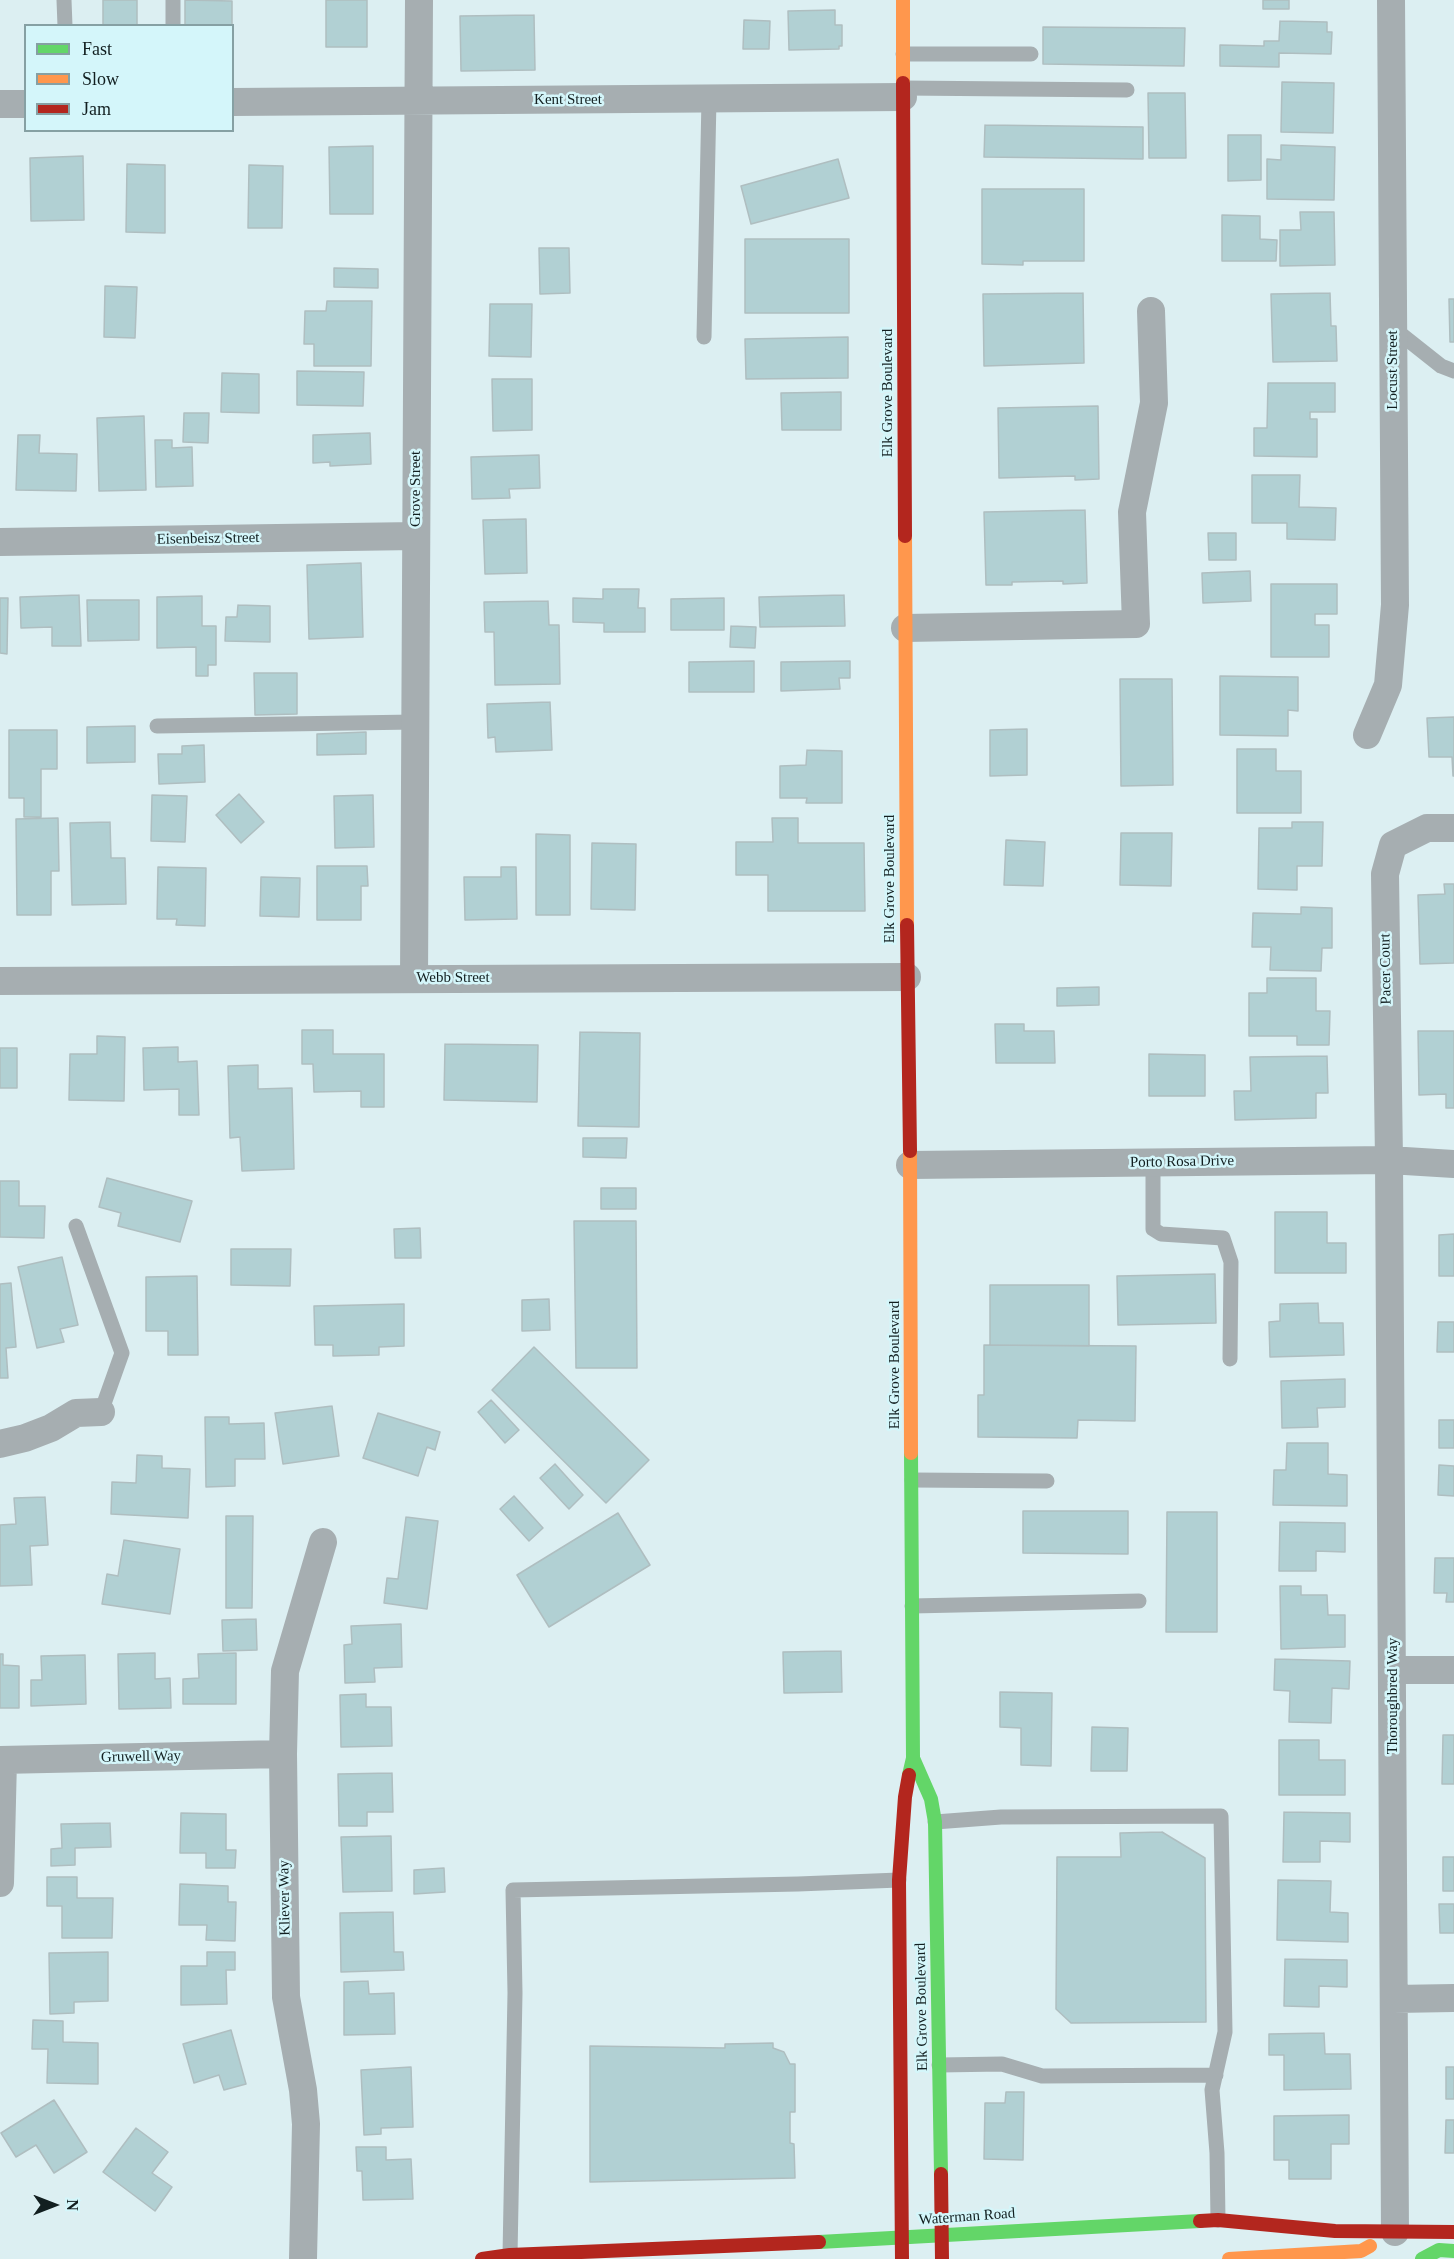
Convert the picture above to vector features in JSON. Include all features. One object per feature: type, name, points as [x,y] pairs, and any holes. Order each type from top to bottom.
[{"type":"main road","name":"Elk Grove Boulevard","points":[[902,2259],[899,1880],[905,1797],[913,1758],[910,1165],[906,977],[903,0]]},
{"type":"main road","name":"Elk Grove Boulevard","points":[[913,1758],[931,1799],[935,1822],[942,2259]]},
{"type":"main road","name":"Waterman Road","points":[[482,2259],[510,2255],[1218,2220],[1335,2231],[1454,2232]]},
{"type":"main road","points":[[1229,2259],[1361,2252],[1395,2232]]},
{"type":"main road","points":[[1422,2259],[1439,2250],[1454,2250]]},
{"type":"street","name":"Grove Street","points":[[414,979],[419,0]]},
{"type":"street","name":"Locust Street","points":[[1367,735],[1388,685],[1395,605],[1390,0]]},
{"type":"street","name":"Kent Street","points":[[234,102],[709,99],[903,93]]},
{"type":"street","points":[[0,104],[24,104]]},
{"type":"street","points":[[905,628],[1136,624],[1132,512],[1154,403],[1151,311]]},
{"type":"street","name":"Eisenbeisz Street","points":[[0,542],[416,536]]},
{"type":"street","name":"Pacer Court","points":[[1389,1160],[1385,874],[1393,845],[1427,828],[1454,828]]},
{"type":"street","name":"Webb Street","points":[[0,981],[906,977]]},
{"type":"street","name":"Porto Rosa Drive","points":[[910,1165],[1389,1160],[1454,1164]]},
{"type":"street","name":"Thoroughbred Way","points":[[1389,1160],[1395,2232]]},
{"type":"street","points":[[0,1444],[51,1428],[76,1413],[101,1412]]},
{"type":"street","name":"Kliever Way","points":[[303,2259],[306,2124],[303,2090],[286,1997],[283,1754],[285,1671],[324,1542]]},
{"type":"street","points":[[1393,1670],[1454,1670]]},
{"type":"street","name":"Gruwell Way","points":[[1,1760],[283,1754]]},
{"type":"street","points":[[0,1883],[1,1760]]},
{"type":"street","points":[[1394,1999],[1454,1998]]},
{"type":"lane","points":[[64,0],[65,24]]},
{"type":"lane","points":[[173,0],[173,24]]},
{"type":"lane","points":[[903,54],[1031,54]]},
{"type":"lane","points":[[903,93],[1127,90]]},
{"type":"lane","points":[[704,337],[709,99]]},
{"type":"lane","points":[[1393,328],[1441,366],[1454,371]]},
{"type":"lane","points":[[157,726],[415,722]]},
{"type":"lane","points":[[1153,1162],[1153,1229],[1161,1234],[1223,1238],[1231,1262],[1230,1359]]},
{"type":"lane","points":[[76,1226],[122,1353],[101,1412]]},
{"type":"lane","points":[[912,1480],[1047,1481]]},
{"type":"lane","points":[[912,1606],[1139,1601]]},
{"type":"lane","points":[[935,1822],[1001,1817],[1221,1816],[1225,2032],[1212,2090],[1217,2153],[1218,2220]]},
{"type":"lane","points":[[510,2255],[515,1993],[513,1890],[899,1880]]},
{"type":"lane","points":[[939,2065],[1002,2064],[1042,2076],[1216,2075]]},
{"type":"building","points":[[103,0],[137,0],[137,24],[103,24]]},
{"type":"building","points":[[185,0],[232,1],[232,24],[185,24]]},
{"type":"building","points":[[326,0],[367,0],[367,47],[326,47]]},
{"type":"building","points":[[1263,0],[1289,0],[1289,9],[1263,9]]},
{"type":"building","points":[[835,10],[835,25],[842,25],[842,46],[839,46],[839,49],[789,50],[788,11]]},
{"type":"building","points":[[534,15],[535,70],[461,71],[460,16]]},
{"type":"building","points":[[744,20],[770,21],[769,49],[743,49]]},
{"type":"building","points":[[1280,21],[1327,22],[1327,32],[1332,32],[1331,54],[1279,53],[1279,67],[1220,66],[1220,45],[1264,46],[1264,41],[1279,41]]},
{"type":"building","points":[[1043,27],[1185,28],[1184,66],[1043,64]]},
{"type":"building","points":[[1282,82],[1334,83],[1333,133],[1281,132]]},
{"type":"building","points":[[1148,93],[1185,93],[1186,158],[1149,158]]},
{"type":"building","points":[[985,125],[1143,127],[1143,159],[984,157]]},
{"type":"building","points":[[1228,135],[1261,135],[1261,180],[1228,181]]},
{"type":"building","points":[[1281,145],[1335,147],[1334,200],[1267,199],[1267,159],[1281,160]]},
{"type":"building","points":[[373,146],[373,214],[330,214],[329,147]]},
{"type":"building","points":[[83,156],[84,220],[31,221],[30,158]]},
{"type":"building","points":[[838,159],[849,198],[751,224],[741,186]]},
{"type":"building","points":[[127,164],[165,165],[165,233],[126,232]]},
{"type":"building","points":[[249,165],[283,166],[282,228],[248,228]]},
{"type":"building","points":[[982,189],[1084,189],[1084,261],[1023,261],[1023,265],[982,264]]},
{"type":"building","points":[[1300,212],[1334,212],[1335,265],[1280,266],[1280,230],[1301,230]]},
{"type":"building","points":[[1222,215],[1260,216],[1260,239],[1277,240],[1276,261],[1222,261]]},
{"type":"building","points":[[745,239],[849,239],[849,313],[745,313]]},
{"type":"building","points":[[539,248],[569,248],[570,293],[540,294]]},
{"type":"building","points":[[334,268],[378,269],[378,288],[334,287]]},
{"type":"building","points":[[105,286],[137,287],[135,338],[104,337]]},
{"type":"building","points":[[1083,293],[1084,363],[984,366],[983,294]]},
{"type":"building","points":[[1330,293],[1331,326],[1336,326],[1337,361],[1273,362],[1271,294]]},
{"type":"building","points":[[1449,299],[1454,299],[1454,342],[1450,342]]},
{"type":"building","points":[[327,301],[372,301],[371,366],[314,366],[314,344],[304,344],[305,311],[326,311]]},
{"type":"building","points":[[490,304],[532,304],[531,357],[489,356]]},
{"type":"building","points":[[848,337],[848,378],[746,379],[745,339]]},
{"type":"building","points":[[297,371],[364,372],[363,406],[297,405]]},
{"type":"building","points":[[222,373],[259,374],[259,413],[221,412]]},
{"type":"building","points":[[492,379],[532,379],[532,430],[493,431]]},
{"type":"building","points":[[1268,383],[1335,383],[1335,412],[1310,412],[1310,419],[1317,419],[1317,457],[1254,456],[1254,428],[1267,428]]},
{"type":"building","points":[[841,392],[841,430],[782,430],[781,393]]},
{"type":"building","points":[[1098,406],[1099,479],[1075,480],[1075,476],[999,478],[998,408]]},
{"type":"building","points":[[184,413],[209,413],[208,443],[183,442]]},
{"type":"building","points":[[144,416],[146,490],[99,491],[97,418]]},
{"type":"building","points":[[370,433],[371,464],[330,466],[330,462],[313,463],[313,435]]},
{"type":"building","points":[[18,435],[40,435],[39,453],[77,454],[76,491],[16,490]]},
{"type":"building","points":[[155,440],[172,440],[172,448],[192,447],[193,486],[156,487]]},
{"type":"building","points":[[539,455],[540,488],[509,489],[510,498],[472,499],[471,457]]},
{"type":"building","points":[[1252,475],[1300,475],[1299,507],[1336,508],[1335,540],[1287,539],[1287,523],[1252,523]]},
{"type":"building","points":[[1085,510],[1087,583],[1012,582],[1012,585],[986,585],[984,512]]},
{"type":"building","points":[[526,519],[527,573],[485,574],[483,520]]},
{"type":"building","points":[[1208,533],[1236,533],[1236,560],[1209,560]]},
{"type":"building","points":[[361,563],[363,637],[309,639],[307,565]]},
{"type":"building","points":[[1250,571],[1251,601],[1203,603],[1202,573]]},
{"type":"building","points":[[1271,584],[1337,584],[1337,614],[1315,614],[1315,625],[1329,625],[1329,657],[1271,657]]},
{"type":"building","points":[[603,589],[639,589],[638,608],[645,608],[645,632],[604,632],[604,623],[573,622],[573,598],[603,599]]},
{"type":"building","points":[[79,595],[81,646],[52,646],[52,627],[21,628],[20,597]]},
{"type":"building","points":[[844,595],[845,626],[760,627],[759,597]]},
{"type":"building","points":[[202,596],[202,626],[216,626],[216,665],[208,665],[208,676],[196,676],[196,647],[157,648],[157,597]]},
{"type":"building","points":[[0,598],[8,598],[7,654],[0,653]]},
{"type":"building","points":[[724,598],[724,630],[671,630],[671,599]]},
{"type":"building","points":[[87,600],[139,600],[139,640],[88,641]]},
{"type":"building","points":[[548,601],[549,625],[559,625],[560,684],[495,685],[494,632],[485,632],[484,602]]},
{"type":"building","points":[[238,605],[270,606],[270,642],[225,641],[226,617],[237,617]]},
{"type":"building","points":[[731,626],[756,627],[755,648],[730,647]]},
{"type":"building","points":[[754,661],[754,692],[689,692],[689,662]]},
{"type":"building","points":[[850,661],[850,678],[839,678],[840,689],[781,691],[781,662]]},
{"type":"building","points":[[254,673],[297,673],[297,714],[255,715]]},
{"type":"building","points":[[1220,676],[1298,677],[1298,711],[1288,710],[1288,736],[1220,735]]},
{"type":"building","points":[[1120,679],[1172,679],[1173,785],[1121,786]]},
{"type":"building","points":[[550,702],[552,750],[496,752],[495,737],[488,738],[487,704]]},
{"type":"building","points":[[1454,717],[1453,776],[1452,757],[1429,757],[1427,718]]},
{"type":"building","points":[[135,726],[135,762],[87,763],[87,727]]},
{"type":"building","points":[[1027,729],[1027,775],[990,776],[990,730]]},
{"type":"building","points":[[9,730],[57,730],[57,769],[41,769],[41,817],[24,817],[24,798],[9,798]]},
{"type":"building","points":[[366,732],[366,754],[317,755],[317,734]]},
{"type":"building","points":[[204,745],[205,782],[159,784],[158,754],[182,754],[182,746]]},
{"type":"building","points":[[1237,749],[1276,749],[1276,771],[1301,771],[1301,813],[1237,813]]},
{"type":"building","points":[[807,750],[842,751],[842,803],[806,803],[807,798],[780,798],[780,766],[806,765]]},
{"type":"building","points":[[239,794],[264,822],[241,843],[216,815]]},
{"type":"building","points":[[152,795],[187,796],[185,842],[151,841]]},
{"type":"building","points":[[373,795],[374,847],[335,848],[334,796]]},
{"type":"building","points":[[58,818],[59,871],[51,871],[51,915],[17,915],[16,819]]},
{"type":"building","points":[[772,818],[798,818],[798,843],[864,843],[865,911],[768,911],[768,875],[736,875],[736,842],[773,842]]},
{"type":"building","points":[[110,822],[111,858],[125,858],[126,904],[72,905],[70,823]]},
{"type":"building","points":[[1292,822],[1323,822],[1322,866],[1297,866],[1297,890],[1258,889],[1259,828],[1292,828]]},
{"type":"building","points":[[1121,833],[1172,833],[1171,886],[1120,885]]},
{"type":"building","points":[[536,834],[570,835],[570,915],[536,915]]},
{"type":"building","points":[[1006,840],[1045,842],[1043,886],[1004,885]]},
{"type":"building","points":[[592,843],[636,844],[635,910],[591,909]]},
{"type":"building","points":[[317,866],[367,866],[368,886],[361,886],[361,920],[317,920]]},
{"type":"building","points":[[158,867],[206,868],[205,926],[176,925],[177,919],[157,919]]},
{"type":"building","points":[[501,867],[516,867],[517,919],[465,920],[464,877],[501,877]]},
{"type":"building","points":[[261,877],[300,878],[299,917],[260,916]]},
{"type":"building","points":[[1444,884],[1454,884],[1454,963],[1420,964],[1418,895],[1445,894]]},
{"type":"building","points":[[1301,907],[1332,908],[1332,948],[1322,948],[1321,971],[1270,970],[1271,947],[1252,947],[1253,913],[1301,914]]},
{"type":"building","points":[[1267,978],[1316,978],[1316,1011],[1330,1011],[1329,1045],[1297,1045],[1297,1036],[1249,1036],[1249,993],[1267,993]]},
{"type":"building","points":[[1099,987],[1099,1005],[1057,1006],[1057,988]]},
{"type":"building","points":[[995,1024],[1024,1024],[1024,1031],[1054,1031],[1055,1063],[996,1063]]},
{"type":"building","points":[[302,1030],[333,1030],[333,1054],[384,1054],[384,1107],[361,1107],[361,1091],[314,1092],[313,1064],[302,1064]]},
{"type":"building","points":[[1418,1031],[1454,1031],[1454,1108],[1446,1108],[1446,1094],[1419,1095]]},
{"type":"building","points":[[580,1032],[640,1033],[639,1127],[578,1126]]},
{"type":"building","points":[[97,1036],[125,1037],[124,1101],[69,1100],[70,1054],[97,1054]]},
{"type":"building","points":[[445,1044],[538,1045],[537,1102],[444,1100]]},
{"type":"building","points":[[178,1047],[178,1062],[197,1061],[199,1115],[179,1115],[179,1089],[144,1090],[143,1048]]},
{"type":"building","points":[[0,1048],[17,1048],[17,1088],[0,1088]]},
{"type":"building","points":[[1149,1054],[1205,1055],[1205,1096],[1149,1096]]},
{"type":"building","points":[[1327,1056],[1328,1093],[1316,1093],[1316,1118],[1235,1120],[1234,1091],[1251,1091],[1250,1057]]},
{"type":"building","points":[[258,1065],[258,1089],[292,1088],[294,1169],[242,1171],[240,1137],[230,1138],[228,1066]]},
{"type":"building","points":[[583,1138],[627,1138],[626,1158],[583,1157]]},
{"type":"building","points":[[107,1178],[192,1201],[180,1242],[118,1226],[121,1213],[99,1207]]},
{"type":"building","points":[[0,1181],[19,1181],[19,1206],[45,1206],[44,1238],[0,1237]]},
{"type":"building","points":[[601,1188],[636,1188],[636,1209],[601,1209]]},
{"type":"building","points":[[1275,1212],[1327,1212],[1327,1243],[1346,1243],[1346,1273],[1275,1273]]},
{"type":"building","points":[[574,1221],[636,1221],[637,1368],[576,1368]]},
{"type":"building","points":[[420,1228],[421,1258],[395,1258],[394,1229]]},
{"type":"building","points":[[1454,1234],[1454,1276],[1439,1276],[1439,1235]]},
{"type":"building","points":[[231,1249],[291,1249],[290,1286],[231,1285]]},
{"type":"building","points":[[62,1257],[78,1325],[60,1329],[64,1342],[37,1348],[18,1267]]},
{"type":"building","points":[[1215,1274],[1216,1323],[1118,1325],[1117,1276]]},
{"type":"building","points":[[197,1276],[198,1355],[168,1355],[168,1331],[146,1331],[146,1277]]},
{"type":"building","points":[[11,1283],[16,1347],[6,1348],[8,1378],[0,1378],[0,1284]]},
{"type":"building","points":[[990,1285],[1089,1285],[1089,1346],[990,1345]]},
{"type":"building","points":[[549,1299],[550,1330],[522,1331],[522,1300]]},
{"type":"building","points":[[1318,1303],[1319,1323],[1343,1323],[1344,1355],[1270,1357],[1269,1322],[1280,1321],[1280,1304]]},
{"type":"building","points":[[404,1304],[404,1346],[379,1347],[379,1355],[333,1356],[333,1345],[315,1345],[314,1306]]},
{"type":"building","points":[[1438,1322],[1454,1322],[1454,1352],[1437,1352]]},
{"type":"building","points":[[984,1345],[1136,1346],[1135,1421],[1078,1420],[1077,1438],[978,1437],[978,1395],[984,1395]]},
{"type":"building","points":[[534,1347],[649,1460],[606,1503],[492,1390]]},
{"type":"building","points":[[1345,1379],[1345,1407],[1317,1408],[1318,1427],[1282,1428],[1281,1381]]},
{"type":"building","points":[[491,1400],[519,1430],[505,1443],[478,1412]]},
{"type":"building","points":[[332,1406],[339,1456],[283,1464],[275,1413]]},
{"type":"building","points":[[378,1413],[440,1432],[435,1450],[427,1447],[418,1476],[363,1458]]},
{"type":"building","points":[[205,1417],[229,1417],[229,1424],[264,1423],[265,1459],[235,1459],[235,1486],[206,1487]]},
{"type":"building","points":[[1439,1420],[1454,1420],[1454,1448],[1439,1448]]},
{"type":"building","points":[[1287,1443],[1328,1443],[1328,1474],[1347,1475],[1347,1506],[1273,1505],[1274,1470],[1286,1470]]},
{"type":"building","points":[[137,1455],[162,1456],[162,1468],[190,1469],[188,1518],[111,1514],[112,1482],[136,1483]]},
{"type":"building","points":[[555,1464],[583,1495],[569,1509],[540,1478]]},
{"type":"building","points":[[1439,1465],[1454,1466],[1454,1496],[1438,1495]]},
{"type":"building","points":[[514,1496],[543,1528],[529,1541],[500,1509]]},
{"type":"building","points":[[45,1497],[48,1545],[30,1546],[32,1585],[0,1586],[0,1525],[16,1524],[14,1498]]},
{"type":"building","points":[[1023,1511],[1128,1511],[1128,1554],[1023,1553]]},
{"type":"building","points":[[1167,1512],[1217,1512],[1217,1632],[1166,1632]]},
{"type":"building","points":[[618,1513],[650,1565],[549,1627],[517,1575]]},
{"type":"building","points":[[226,1516],[253,1516],[252,1608],[226,1608]]},
{"type":"building","points":[[406,1517],[438,1521],[427,1609],[384,1603],[387,1578],[398,1579]]},
{"type":"building","points":[[1280,1522],[1345,1523],[1345,1552],[1316,1551],[1316,1571],[1279,1571]]},
{"type":"building","points":[[124,1540],[180,1549],[170,1614],[102,1604],[107,1574],[118,1576]]},
{"type":"building","points":[[1435,1558],[1454,1558],[1454,1602],[1446,1602],[1447,1593],[1434,1593]]},
{"type":"building","points":[[1280,1586],[1301,1586],[1301,1595],[1327,1595],[1328,1615],[1345,1615],[1345,1647],[1281,1649]]},
{"type":"building","points":[[256,1619],[257,1650],[223,1651],[222,1620]]},
{"type":"building","points":[[401,1624],[402,1667],[374,1668],[375,1682],[345,1683],[344,1645],[352,1644],[351,1626]]},
{"type":"building","points":[[841,1651],[842,1692],[784,1693],[783,1652]]},
{"type":"building","points":[[155,1653],[155,1679],[170,1678],[171,1708],[119,1709],[118,1654]]},
{"type":"building","points":[[236,1653],[236,1704],[183,1704],[183,1679],[199,1678],[198,1654]]},
{"type":"building","points":[[0,1654],[3,1654],[3,1665],[19,1666],[19,1708],[0,1708]]},
{"type":"building","points":[[85,1655],[86,1704],[31,1706],[31,1680],[42,1680],[41,1656]]},
{"type":"building","points":[[1275,1659],[1350,1661],[1349,1689],[1332,1688],[1331,1723],[1289,1722],[1290,1691],[1274,1690]]},
{"type":"building","points":[[1000,1692],[1052,1693],[1051,1766],[1021,1765],[1021,1728],[1000,1727]]},
{"type":"building","points":[[366,1694],[366,1707],[391,1707],[392,1746],[341,1747],[340,1695]]},
{"type":"building","points":[[1092,1727],[1128,1728],[1127,1771],[1091,1771]]},
{"type":"building","points":[[1443,1735],[1454,1735],[1454,1784],[1442,1784]]},
{"type":"building","points":[[1279,1740],[1319,1740],[1319,1760],[1345,1760],[1345,1795],[1279,1795]]},
{"type":"building","points":[[392,1773],[393,1812],[367,1812],[367,1826],[339,1826],[338,1774]]},
{"type":"building","points":[[1284,1812],[1350,1813],[1350,1842],[1320,1841],[1320,1862],[1283,1862]]},
{"type":"building","points":[[181,1813],[226,1814],[226,1850],[236,1850],[235,1868],[206,1868],[206,1853],[180,1853]]},
{"type":"building","points":[[110,1823],[111,1847],[75,1848],[75,1865],[51,1866],[51,1849],[62,1848],[61,1824]]},
{"type":"building","points":[[1162,1832],[1205,1858],[1206,2022],[1071,2023],[1056,2009],[1057,1857],[1121,1857],[1120,1833]]},
{"type":"building","points":[[391,1836],[392,1891],[343,1892],[341,1837]]},
{"type":"building","points":[[1443,1857],[1454,1857],[1454,1891],[1443,1891]]},
{"type":"building","points":[[444,1868],[445,1892],[414,1894],[414,1870]]},
{"type":"building","points":[[47,1877],[77,1877],[77,1898],[113,1898],[112,1938],[62,1938],[62,1906],[47,1906]]},
{"type":"building","points":[[1278,1880],[1331,1881],[1330,1912],[1348,1913],[1348,1942],[1277,1940]]},
{"type":"building","points":[[180,1884],[228,1886],[228,1902],[236,1902],[235,1941],[206,1940],[207,1925],[179,1925]]},
{"type":"building","points":[[1439,1904],[1454,1904],[1454,1933],[1440,1933]]},
{"type":"building","points":[[393,1912],[394,1952],[403,1952],[404,1970],[341,1972],[340,1913]]},
{"type":"building","points":[[108,1952],[108,2001],[74,2002],[74,2013],[50,2014],[49,1953]]},
{"type":"building","points":[[207,1952],[235,1952],[235,1970],[226,1970],[227,2004],[181,2005],[181,1966],[207,1966]]},
{"type":"building","points":[[1285,1959],[1347,1960],[1347,1987],[1319,1986],[1319,2007],[1284,2006]]},
{"type":"building","points":[[368,1981],[369,1994],[394,1993],[395,2034],[344,2035],[344,1982]]},
{"type":"building","points":[[33,2020],[63,2021],[63,2042],[98,2043],[98,2084],[47,2083],[48,2049],[32,2049]]},
{"type":"building","points":[[231,2030],[246,2084],[224,2090],[219,2075],[194,2083],[183,2044]]},
{"type":"building","points":[[1324,2033],[1325,2054],[1350,2054],[1351,2089],[1284,2090],[1284,2055],[1269,2055],[1269,2034]]},
{"type":"building","points":[[773,2043],[773,2048],[784,2052],[790,2064],[795,2064],[795,2112],[790,2112],[790,2143],[794,2144],[795,2178],[590,2182],[590,2046],[725,2048],[725,2044]]},
{"type":"building","points":[[411,2067],[413,2127],[381,2128],[381,2134],[364,2135],[361,2070]]},
{"type":"building","points":[[1446,2067],[1454,2067],[1454,2099],[1446,2099]]},
{"type":"building","points":[[1006,2092],[1024,2092],[1023,2160],[984,2159],[985,2103],[1005,2103]]},
{"type":"building","points":[[54,2100],[87,2152],[54,2173],[36,2145],[16,2157],[1,2133]]},
{"type":"building","points":[[1349,2115],[1349,2144],[1331,2144],[1331,2179],[1289,2179],[1289,2160],[1274,2160],[1274,2116]]},
{"type":"building","points":[[1446,2120],[1454,2120],[1454,2153],[1445,2153]]},
{"type":"building","points":[[136,2128],[168,2152],[152,2173],[172,2187],[155,2211],[103,2172]]},
{"type":"building","points":[[356,2147],[386,2147],[386,2160],[411,2159],[413,2199],[363,2200],[362,2171],[357,2171]]},
{"type":"traffic: fast","points":[[909,1775],[913,1758],[911,1453]]},
{"type":"traffic: fast","points":[[913,1758],[931,1799],[935,1822],[941,2174]]},
{"type":"traffic: fast","points":[[819,2242],[1200,2221]]},
{"type":"traffic: fast","points":[[1422,2259],[1439,2250],[1454,2251]]},
{"type":"traffic: slow","points":[[903,0],[903,83]]},
{"type":"traffic: slow","points":[[905,536],[907,925]]},
{"type":"traffic: slow","points":[[910,1151],[911,1453]]},
{"type":"traffic: slow","points":[[1229,2259],[1361,2251],[1370,2246]]},
{"type":"traffic: jam","points":[[903,83],[905,536]]},
{"type":"traffic: jam","points":[[907,925],[910,1151]]},
{"type":"traffic: jam","points":[[902,2259],[899,1880],[905,1797],[909,1775]]},
{"type":"traffic: jam","points":[[941,2174],[942,2259]]},
{"type":"traffic: jam","points":[[1200,2221],[1218,2220],[1335,2231],[1454,2232]]},
{"type":"traffic: jam","points":[[482,2259],[510,2255],[819,2242]]}]
